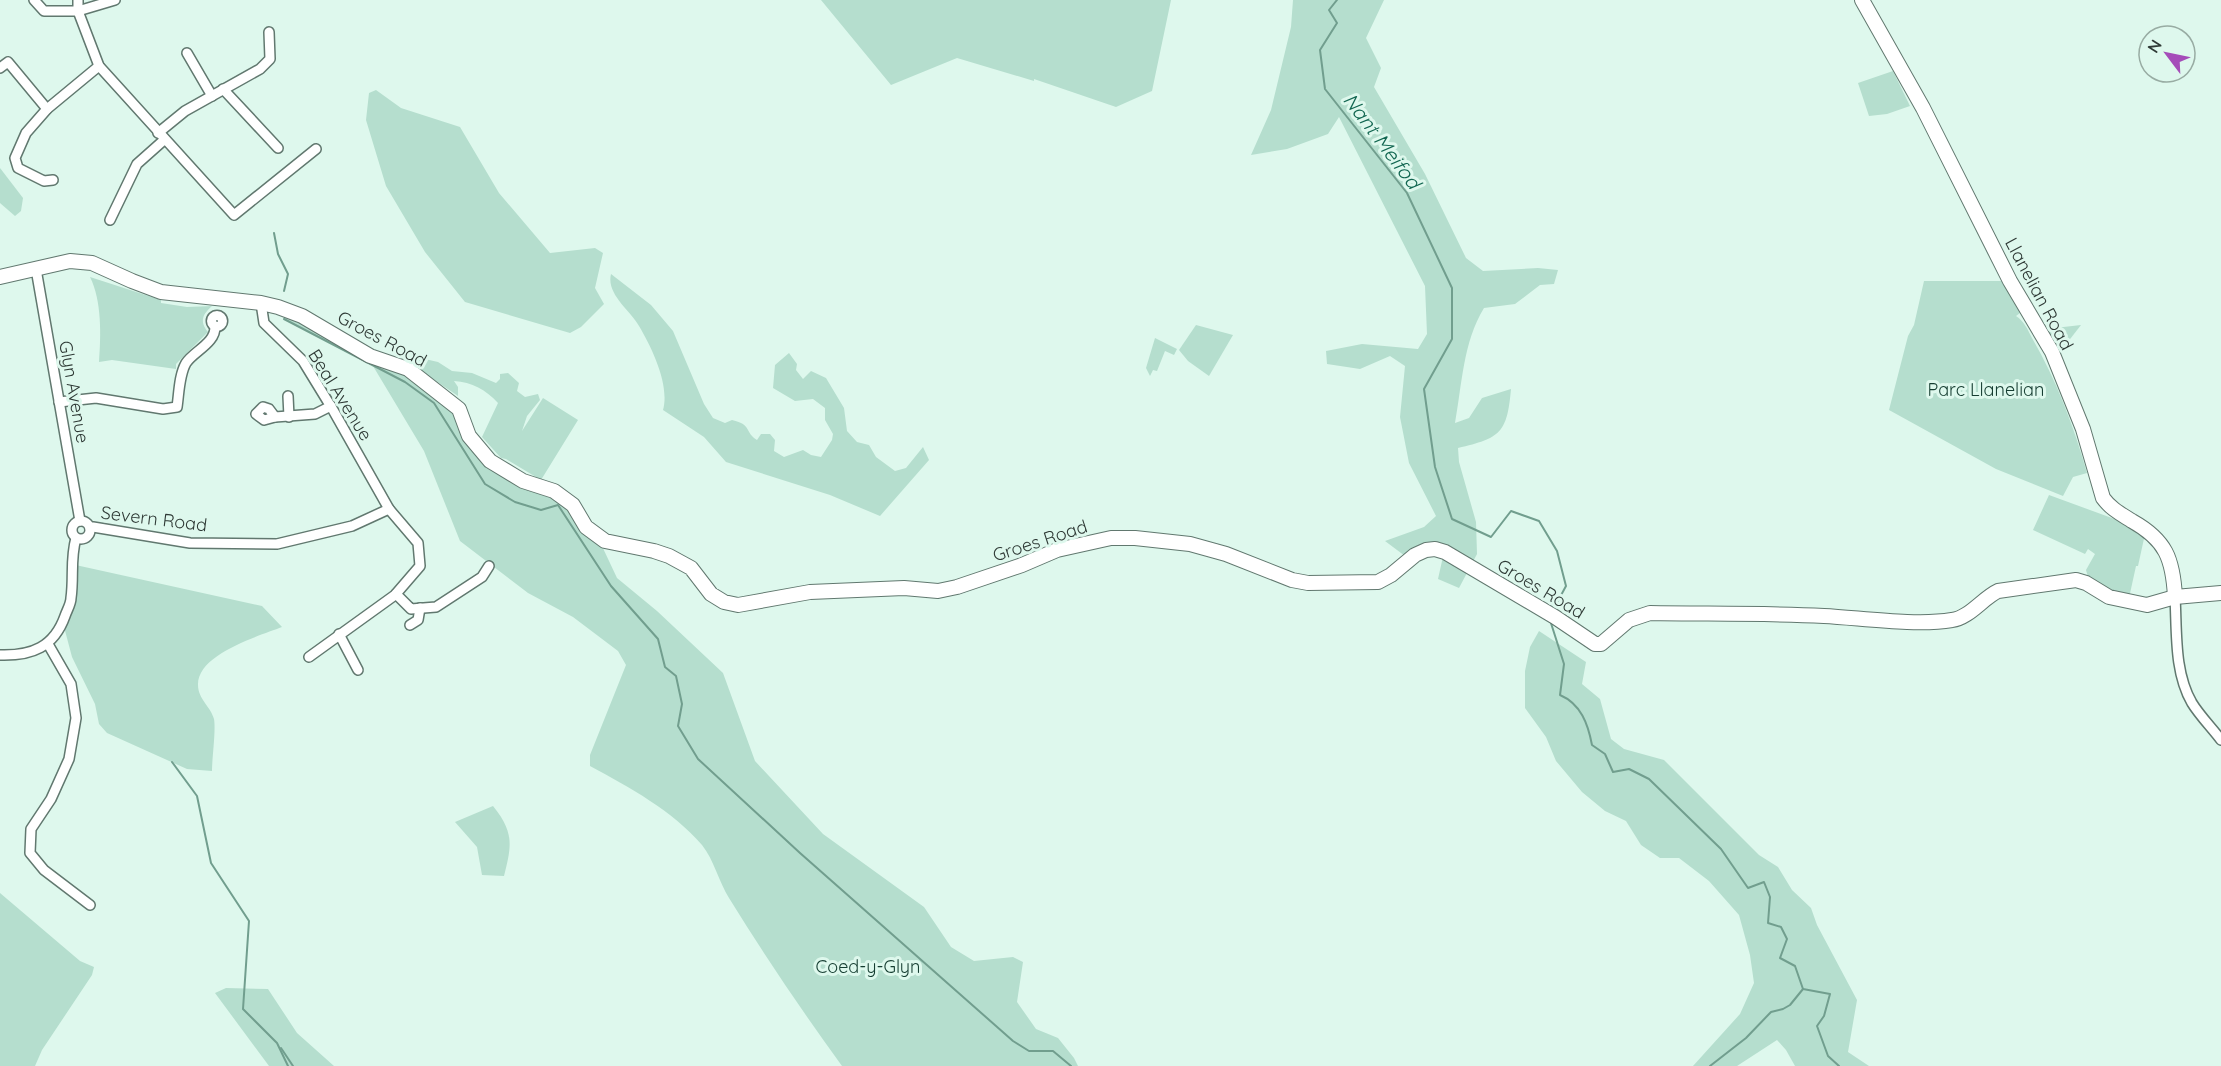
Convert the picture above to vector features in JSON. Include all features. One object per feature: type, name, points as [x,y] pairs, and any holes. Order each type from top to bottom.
[{"type":"street","points":[[34,0],[44,11],[78,11],[115,0]]},
{"type":"street","points":[[78,0],[78,11],[99,66],[234,215],[316,149]]},
{"type":"street","name":"Llanelian Road","points":[[1862,0],[1923,108],[2010,281],[2052,352],[2083,429],[2103,498],[2109,507],[2151,533],[2163,545],[2172,566],[2175,597]]},
{"type":"street","points":[[110,220],[138,164],[185,111],[260,69],[270,59],[266,38]]},
{"type":"street","points":[[187,53],[189,65],[212,96]]},
{"type":"street","points":[[0,54],[4,65],[47,109]]},
{"type":"street","points":[[53,180],[44,181],[18,168],[15,158],[26,133],[47,109],[99,66]]},
{"type":"street","points":[[223,89],[278,148]]},
{"type":"street","name":"Groes Road","points":[[0,277],[70,261],[92,264],[161,292],[261,303],[302,316],[370,356],[408,369],[459,409],[469,436],[490,461],[523,481],[554,492],[573,505],[586,526],[605,541],[654,550],[669,556],[691,568],[711,594],[723,602],[738,605],[810,592],[904,588],[938,591],[968,583],[1075,545],[1111,538],[1135,538],[1190,544],[1207,548],[1292,580],[1308,583],[1378,582],[1391,575],[1414,555],[1435,549],[1541,608],[1595,644],[1601,644],[1629,620],[1650,613],[1800,615],[1912,621],[1954,620],[1987,596],[1998,591],[2076,580],[2086,583],[2109,597],[2147,605],[2175,597]]},
{"type":"street","name":"Glyn Avenue","points":[[36,269],[80,521]]},
{"type":"street","name":"Beal Avenue","points":[[261,303],[264,323],[303,361],[389,508],[418,543],[420,566],[396,594],[309,657]]},
{"type":"street","points":[[59,402],[96,398],[163,409],[177,407],[186,363],[213,336],[215,326]]},
{"type":"street","points":[[288,396],[289,417]]},
{"type":"street","points":[[275,417],[315,414],[331,406]]},
{"type":"street","name":"Severn Road","points":[[90,528],[135,532],[190,543],[277,544],[352,526],[389,508]]},
{"type":"street","points":[[80,521],[90,528],[85,538],[76,538],[72,534],[75,523],[80,521]]},
{"type":"street","points":[[0,655],[17,656],[48,644],[56,636],[71,599],[71,554],[76,538]]},
{"type":"street","points":[[396,594],[411,609],[436,607],[466,593],[482,578],[489,566]]},
{"type":"street","points":[[2221,593],[2175,597],[2181,677],[2193,705],[2221,740]]},
{"type":"street","points":[[410,625],[418,620],[420,608]]},
{"type":"street","points":[[339,634],[358,670]]},
{"type":"street","points":[[48,644],[71,684],[76,718],[69,759],[51,798],[31,830],[30,853],[44,870],[90,905]]},
{"type":"green space","points":[[821,0],[1171,0],[1152,91],[1116,107],[1034,79],[1034,81],[957,58],[891,85]]},
{"type":"green space","points":[[1293,0],[1384,0],[1366,38],[1381,68],[1374,87],[1425,174],[1466,258],[1483,271],[1538,268],[1558,270],[1554,284],[1540,285],[1515,304],[1484,308],[1467,349],[1455,423],[1469,418],[1482,398],[1511,389],[1507,415],[1499,431],[1484,441],[1458,448],[1459,462],[1476,522],[1477,554],[1459,588],[1438,579],[1444,552],[1409,559],[1385,541],[1424,527],[1436,516],[1409,463],[1400,417],[1405,366],[1390,356],[1360,369],[1327,364],[1326,351],[1362,344],[1418,349],[1427,334],[1425,286],[1339,117],[1328,134],[1287,149],[1251,155],[1271,110],[1291,27]]},
{"type":"green space","points":[[1893,71],[1910,106],[1887,114],[1869,116],[1858,83]]},
{"type":"green space","points":[[376,90],[401,108],[460,127],[499,193],[550,253],[595,248],[603,253],[595,288],[604,304],[581,327],[570,333],[465,302],[425,252],[386,186],[366,120],[369,93]]},
{"type":"green space","points":[[0,168],[23,198],[21,211],[15,216],[0,203]]},
{"type":"green space","points":[[611,274],[651,305],[673,331],[704,404],[713,418],[725,423],[732,420],[743,424],[757,440],[761,434],[770,434],[775,440],[774,451],[784,457],[803,450],[821,457],[832,440],[833,434],[825,420],[825,408],[813,399],[795,401],[773,388],[775,365],[789,353],[797,364],[796,370],[803,379],[811,371],[826,378],[844,408],[847,431],[857,442],[869,445],[876,457],[895,471],[906,468],[923,447],[929,460],[880,516],[830,495],[726,462],[704,437],[663,410],[664,389],[658,367],[639,326],[615,295],[610,281]]},
{"type":"green space","points":[[90,277],[161,300],[161,303],[187,307],[212,306],[203,318],[208,332],[176,364],[176,369],[112,360],[99,362],[99,308]]},
{"type":"green space","name":"Parc Llanelian","points":[[1924,281],[2003,281],[2020,313],[2016,316],[2027,329],[2057,387],[2087,473],[2073,477],[2063,496],[1996,469],[1889,410],[1908,336],[1914,325]]},
{"type":"green space","name":"Coed-y-Glyn","points":[[284,313],[407,374],[454,410],[465,436],[569,507],[601,544],[617,578],[657,611],[723,673],[755,761],[823,834],[924,907],[951,947],[974,961],[1013,957],[1023,962],[1017,1002],[1036,1029],[1058,1038],[1078,1066],[842,1066],[784,983],[725,892],[710,857],[702,845],[678,821],[664,811],[635,791],[590,766],[590,755],[626,665],[618,651],[573,617],[528,593],[460,541],[424,451],[373,366],[284,319]]},
{"type":"green space","points":[[1196,325],[1233,335],[1209,376],[1188,361],[1179,350]]},
{"type":"green space","points":[[2081,325],[2060,352],[2046,329]]},
{"type":"green space","points":[[1155,338],[1177,349],[1174,355],[1165,351],[1157,371],[1153,370],[1150,376],[1146,368]]},
{"type":"green space","points":[[416,357],[438,362],[452,371],[472,373],[496,383],[500,379],[500,374],[508,373],[519,383],[517,391],[525,397],[538,394],[540,400],[527,416],[522,431],[543,398],[578,420],[541,480],[501,458],[482,437],[498,403],[493,398],[473,385],[454,381],[458,387],[458,396],[414,366]]},
{"type":"green space","points":[[2049,495],[2120,521],[2145,534],[2129,598],[2122,598],[2088,577],[2086,570],[2095,554],[2088,549],[2085,554],[2033,530]]},
{"type":"green space","points":[[71,564],[262,606],[282,627],[245,641],[218,655],[200,674],[199,690],[214,719],[212,771],[187,769],[107,733],[99,724],[95,704],[72,657],[63,623],[71,599]]},
{"type":"green space","points":[[1539,631],[1586,662],[1582,684],[1600,699],[1611,739],[1624,749],[1664,760],[1759,855],[1778,867],[1792,890],[1811,908],[1817,925],[1857,1000],[1848,1052],[1869,1066],[1795,1066],[1777,1040],[1737,1066],[1693,1066],[1740,1014],[1754,983],[1750,955],[1739,915],[1709,881],[1679,858],[1660,858],[1641,845],[1626,821],[1605,811],[1582,792],[1556,761],[1546,737],[1525,708],[1525,671],[1530,647]]},
{"type":"green space","points":[[493,806],[508,831],[510,847],[504,876],[482,875],[477,847],[455,822]]},
{"type":"green space","points":[[0,893],[80,961],[94,967],[92,975],[42,1050],[35,1066],[0,1066]]},
{"type":"green space","points":[[226,988],[268,989],[297,1033],[334,1066],[269,1066],[215,993]]},
{"type":"waterway","name":"Nant Meifod","points":[[1337,0],[1329,10],[1337,23],[1320,50],[1325,89],[1407,193],[1452,288],[1452,339],[1424,389],[1435,467],[1452,519],[1491,537],[1511,511],[1539,521],[1557,551],[1566,586],[1553,610]]},
{"type":"waterway","points":[[274,233],[278,254],[288,274],[284,291]]},
{"type":"waterway","points":[[284,319],[405,382],[434,403],[485,484],[515,502],[541,510],[558,505],[611,586],[658,639],[665,667],[676,676],[682,704],[678,726],[698,759],[800,853],[1013,1041],[1029,1051],[1053,1051],[1071,1066]]},
{"type":"waterway","name":"Nant Meifod","points":[[1550,620],[1564,664],[1560,695],[1578,709],[1586,722],[1592,745],[1605,754],[1613,772],[1629,769],[1649,779],[1721,849],[1748,888],[1764,882],[1770,897],[1768,923],[1781,927],[1787,939],[1780,958],[1795,966],[1803,989],[1830,994],[1824,1016],[1817,1026],[1828,1056],[1839,1066]]},
{"type":"waterway","points":[[172,762],[197,796],[211,863],[249,921],[243,1009],[277,1043],[288,1066]]},
{"type":"waterway","points":[[1710,1066],[1746,1038],[1771,1012],[1790,1005],[1803,989]]},
{"type":"waterway","points":[[281,1048],[293,1066]]}]
